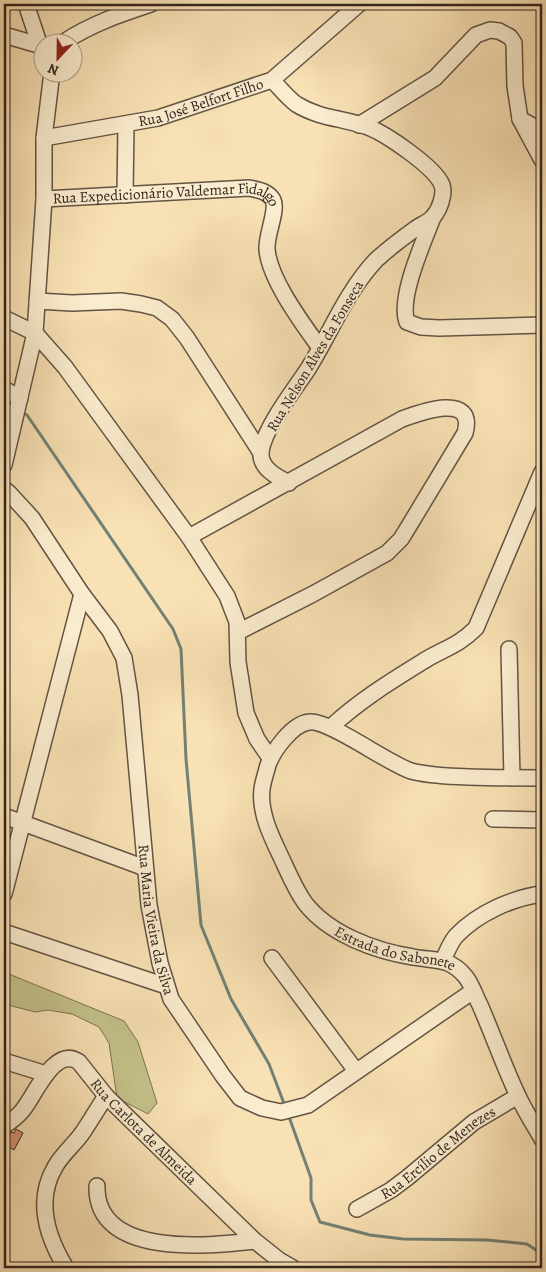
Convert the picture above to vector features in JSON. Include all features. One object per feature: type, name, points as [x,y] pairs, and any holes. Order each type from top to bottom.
[{"type":"street","points":[[26,4],[36,32]]},
{"type":"street","points":[[81,32],[118,14],[151,4]]},
{"type":"street","name":"Rua José Belfort Filho","points":[[44,138],[158,118],[272,80],[359,4]]},
{"type":"street","points":[[358,125],[435,78],[476,34],[490,30],[505,34],[514,44],[515,86],[520,119],[542,160]]},
{"type":"street","points":[[4,35],[32,43]]},
{"type":"street","points":[[272,80],[297,104],[325,117],[368,127],[405,149],[424,163],[436,175],[442,185],[442,201],[434,216],[408,289],[404,311],[407,322],[421,327],[439,328],[542,325]]},
{"type":"street","points":[[4,465],[7,442],[20,398],[35,334],[44,199],[44,138],[51,82]]},
{"type":"street","points":[[520,119],[542,131]]},
{"type":"street","points":[[125,196],[126,124]]},
{"type":"street","name":"Rua Expedicionário Valdemar Fidalgo","points":[[44,199],[249,188],[268,194],[274,202],[267,249],[270,261],[277,279],[296,314],[320,348]]},
{"type":"street","name":"Rua Nelson Alves da Fonseca","points":[[261,452],[277,417],[320,348],[344,303],[366,273],[392,247],[434,216]]},
{"type":"street","points":[[38,301],[72,304],[121,301],[158,308],[172,318],[261,452],[265,466],[273,474],[289,483]]},
{"type":"street","points":[[4,318],[35,334],[64,367],[189,537],[227,596],[237,622],[238,662],[246,713],[257,740],[270,758],[289,734],[307,722],[318,722],[331,727],[376,754],[410,770],[435,776],[542,778]]},
{"type":"street","points":[[4,389],[20,398]]},
{"type":"street","points":[[189,537],[402,419],[424,411],[441,408],[460,411],[466,416],[468,424],[466,433],[410,526],[387,553],[313,594],[238,632]]},
{"type":"street","points":[[331,727],[358,703],[430,658],[458,644],[476,628],[542,473]]},
{"type":"street","name":"Rua Maria Vieira da Silva","points":[[4,489],[32,518],[82,594],[110,631],[124,658],[130,695],[149,905],[166,986],[171,999],[240,1098],[262,1108],[287,1111],[308,1105],[473,991]]},
{"type":"street","points":[[4,894],[82,594]]},
{"type":"street","points":[[509,649],[512,778]]},
{"type":"street","name":"Estrada do Sabonete","points":[[270,758],[262,788],[263,812],[280,855],[298,892],[307,905],[345,936],[372,947],[413,957],[443,960],[466,977],[518,1096],[542,1139]]},
{"type":"street","points":[[4,816],[145,868]]},
{"type":"street","points":[[493,819],[542,820]]},
{"type":"street","points":[[443,960],[456,937],[472,922],[498,907],[542,894]]},
{"type":"street","points":[[4,932],[166,986]]},
{"type":"street","points":[[272,958],[356,1071]]},
{"type":"street","name":"Rua Carlota de Almeida","points":[[4,1126],[21,1113],[46,1074],[64,1059],[74,1059],[79,1062],[106,1096],[254,1241],[293,1268]]},
{"type":"street","points":[[4,1061],[46,1074]]},
{"type":"street","points":[[66,1268],[45,1222],[44,1200],[48,1182],[54,1168],[83,1133],[106,1096]]},
{"type":"street","name":"Rua Ercílio de Menezes","points":[[357,1209],[407,1178],[474,1122],[518,1096]]},
{"type":"street","points":[[97,1186],[97,1199],[103,1212],[122,1231],[134,1237],[167,1244],[214,1246],[254,1241]]},
{"type":"shaded area","points":[[4,972],[124,1021],[138,1042],[157,1103],[148,1114],[117,1098],[109,1043],[99,1027],[72,1014],[48,1010],[35,1012],[4,1004]]},
{"type":"building","points":[[16,1129],[23,1133],[14,1150],[4,1144],[9,1134],[14,1133]]},
{"type":"waterway","points":[[4,405],[13,409]]},
{"type":"waterway","points":[[21,412],[27,415],[173,629],[181,649],[186,759],[201,925],[231,999],[269,1064],[285,1106]]},
{"type":"waterway","points":[[288,1114],[311,1178],[311,1200],[320,1222],[370,1235],[403,1239],[487,1240],[527,1244],[542,1254]]}]
